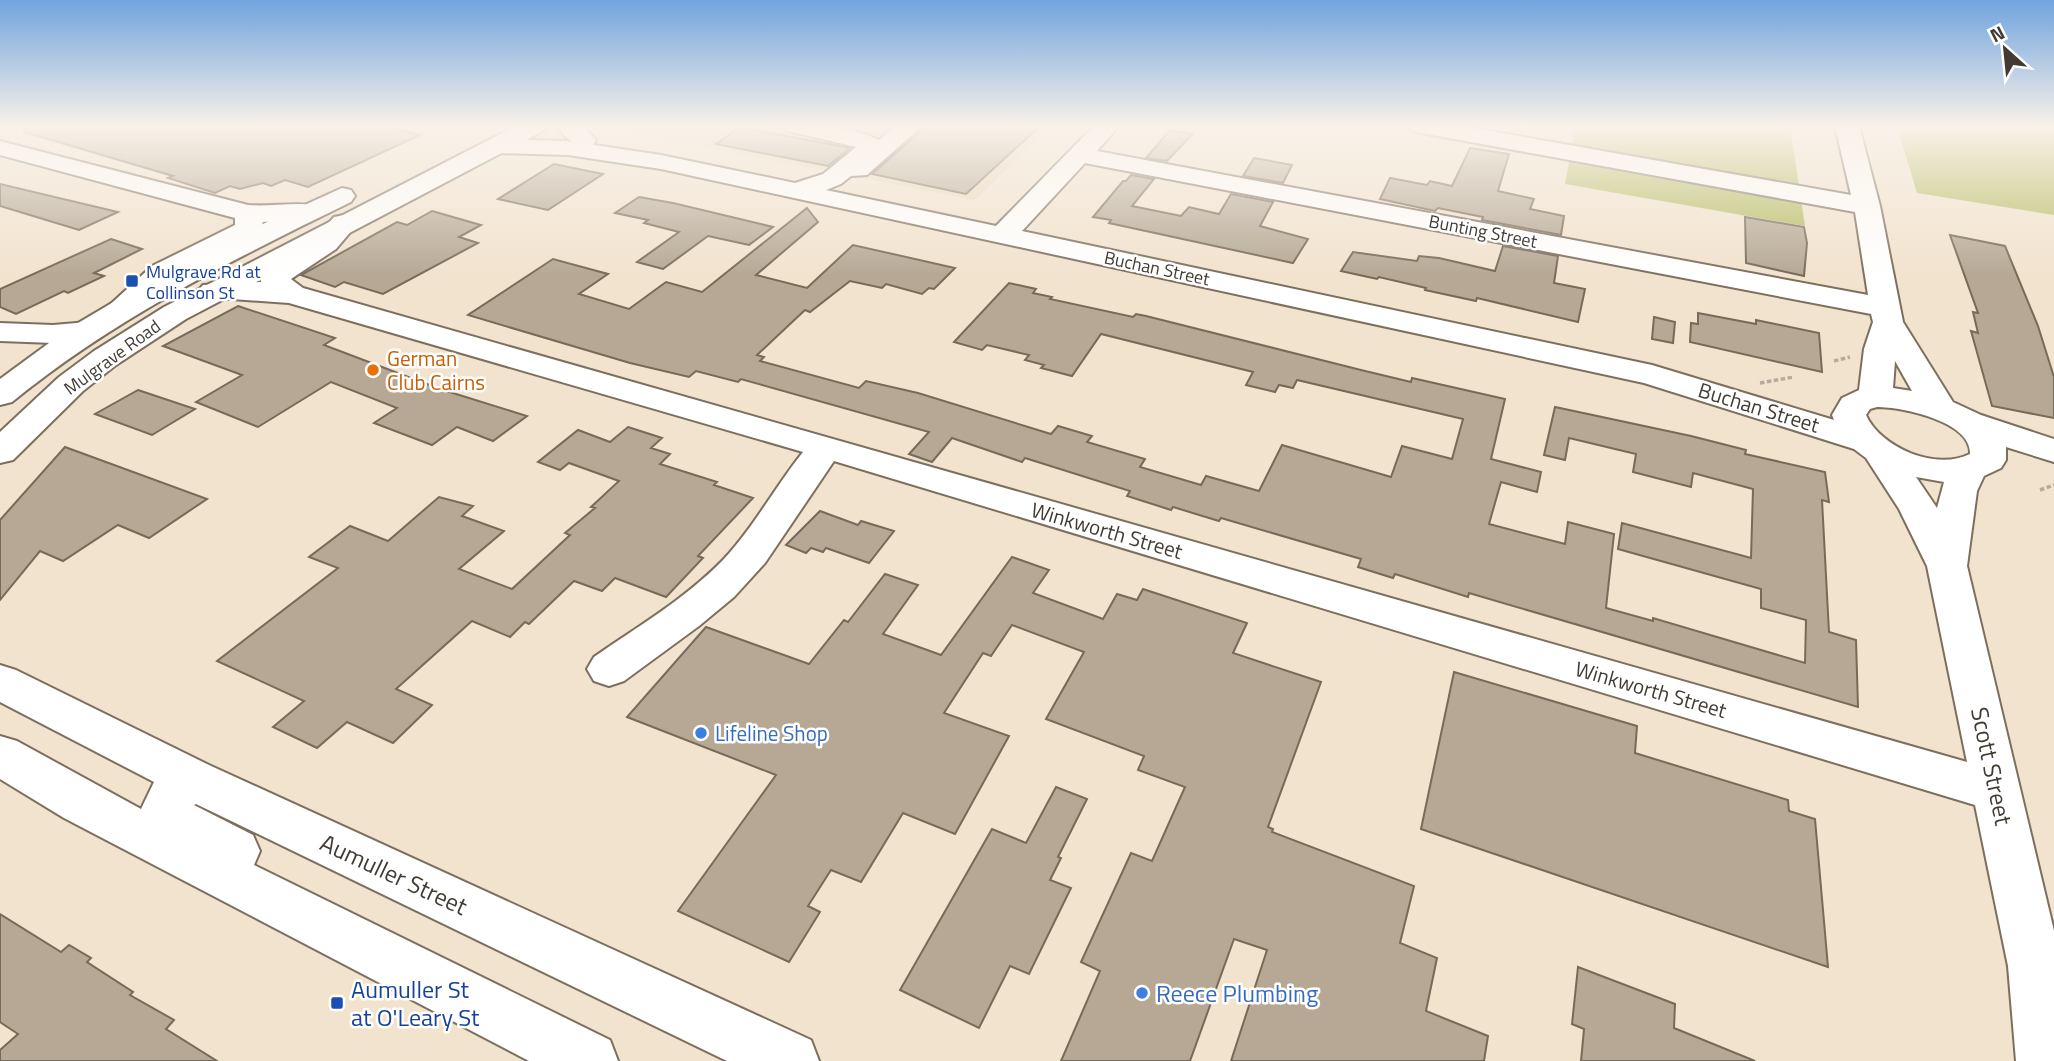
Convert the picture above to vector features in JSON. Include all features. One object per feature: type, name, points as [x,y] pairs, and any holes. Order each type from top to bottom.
[{"type":"street","points":[[103,176],[247,214],[309,212]]},
{"type":"street","name":"Mulgrave Road","points":[[4,392],[115,314],[225,253],[391,176]]},
{"type":"street","name":"Mulgrave Road","points":[[0,452],[71,384],[104,358],[213,291],[344,223],[419,176]]},
{"type":"street","name":"Buchan Street","points":[[724,176],[1653,375],[1867,399],[1906,398],[1953,415]]},
{"type":"street","points":[[797,191],[836,176]]},
{"type":"street","points":[[827,197],[852,176]]},
{"type":"street","points":[[1003,235],[1061,176]]},
{"type":"street","name":"Bunting Street","points":[[1184,176],[1886,315]]},
{"type":"street","points":[[1697,176],[1867,206]]},
{"type":"street","points":[[1859,176],[1886,315],[1867,399]]},
{"type":"street","points":[[115,314],[162,272],[248,229],[250,221],[247,214]]},
{"type":"street","points":[[292,294],[276,282],[276,277],[284,269],[326,243],[344,223]]},
{"type":"street","name":"Winkworth Street","points":[[213,291],[257,290],[292,294],[826,447],[1998,791]]},
{"type":"street","points":[[1886,315],[1953,415],[2054,451]]},
{"type":"street","points":[[0,334],[89,331]]},
{"type":"street","points":[[0,334],[18,346],[20,358],[16,376],[4,392]]},
{"type":"street","name":"Buchan Street","points":[[1653,375],[1872,445],[1921,467],[1946,471],[1973,469]]},
{"type":"street","name":"Scott Street","points":[[1867,399],[1849,415],[1854,429],[1872,445],[1917,508],[1947,566],[2044,990],[2045,1061]]},
{"type":"street","name":"Scott Street","points":[[1947,566],[1958,491],[1973,469],[1987,460],[1989,447],[1980,433],[1953,415]]},
{"type":"street","points":[[609,669],[716,591],[751,553],[800,477],[826,447]]},
{"type":"street","points":[[1973,469],[2047,482]]},
{"type":"street","name":"Aumuller Street","points":[[0,682],[191,779],[790,1061]]},
{"type":"street","points":[[1,756],[81,803],[589,1061]]},
{"type":"street","points":[[191,779],[166,804],[165,811],[169,816],[238,853],[299,913]]},
{"type":"path","points":[[1742,386],[1794,377]]},
{"type":"path","points":[[2047,482],[2054,485]]},
{"type":"shaded area","points":[[849,176],[1000,176],[975,200]]},
{"type":"green space","points":[[1567,176],[1797,176],[1805,226],[1565,184]]},
{"type":"green space","points":[[1912,176],[2054,176],[2054,215],[1917,193]]},
{"type":"building","points":[[333,176],[308,187],[285,180],[271,186],[263,183],[240,189],[230,186],[215,193],[168,178]]},
{"type":"building","points":[[536,176],[601,176],[548,210],[498,199]]},
{"type":"building","points":[[879,176],[986,176],[966,194]]},
{"type":"building","points":[[1131,176],[1154,179],[1132,206],[1181,216],[1189,207],[1219,214],[1231,194],[1273,202],[1260,226],[1308,239],[1293,263],[1109,223],[1111,220],[1093,217],[1123,181]]},
{"type":"building","points":[[1243,176],[1287,176],[1283,183]]},
{"type":"building","points":[[1457,176],[1503,176],[1498,191],[1534,199],[1530,209],[1564,216],[1561,235],[1482,220],[1483,217],[1438,208],[1435,211],[1380,199],[1390,178],[1427,185],[1430,181],[1452,186]]},
{"type":"building","points":[[0,184],[118,212],[79,230],[0,206]]},
{"type":"building","points":[[639,197],[773,227],[749,245],[708,236],[663,269],[637,262],[679,232],[644,223],[648,220],[615,213]]},
{"type":"building","points":[[807,208],[818,222],[756,275],[807,288],[853,245],[955,268],[934,289],[929,288],[922,294],[886,284],[882,288],[850,281],[810,312],[805,310],[757,355],[764,357],[760,361],[859,388],[866,381],[918,393],[1051,434],[1058,426],[1092,436],[1087,442],[1145,459],[1140,467],[1201,485],[1206,476],[1259,491],[1282,445],[1391,477],[1402,446],[1452,459],[1463,419],[1297,380],[1293,388],[1279,385],[1275,392],[1246,385],[1253,372],[1101,334],[1072,376],[1041,368],[1044,365],[1025,360],[1029,355],[987,345],[982,350],[954,342],[1009,283],[1036,289],[1033,293],[1052,297],[1050,299],[1133,317],[1136,314],[1146,316],[1411,382],[1412,378],[1505,399],[1491,459],[1541,472],[1537,492],[1501,482],[1489,524],[1565,544],[1568,522],[1614,534],[1606,608],[1653,621],[1653,618],[1805,663],[1806,620],[1761,608],[1761,589],[1618,549],[1622,523],[1751,558],[1753,489],[1693,473],[1691,487],[1633,472],[1636,454],[1569,438],[1565,460],[1544,455],[1555,407],[1691,436],[1746,450],[1745,454],[1825,472],[1829,502],[1822,500],[1829,632],[1856,640],[1858,707],[1469,593],[1468,597],[1395,574],[1393,578],[1358,567],[1361,559],[1221,518],[1219,521],[1173,507],[1171,510],[1127,496],[1130,491],[1025,458],[1022,462],[952,438],[932,462],[909,454],[929,432],[741,379],[738,382],[696,371],[689,377],[630,363],[468,315],[553,259],[608,274],[579,294],[629,309],[666,282],[702,292]]},
{"type":"building","points":[[432,211],[481,225],[459,237],[478,243],[383,294],[344,282],[335,287],[301,275],[397,222],[407,225]]},
{"type":"building","points":[[1745,217],[1804,227],[1807,243],[1804,276],[1746,263]]},
{"type":"building","points":[[1950,235],[2005,246],[2038,326],[2054,377],[2054,418],[1992,406],[1971,331],[1978,333],[1973,312],[1978,313]]},
{"type":"building","points":[[111,239],[142,249],[94,273],[104,276],[68,293],[64,291],[16,314],[0,307],[0,289]]},
{"type":"building","points":[[1503,246],[1558,256],[1554,283],[1585,289],[1578,322],[1477,298],[1476,301],[1379,277],[1377,279],[1341,271],[1353,252],[1417,261],[1419,256],[1439,258],[1495,271]]},
{"type":"building","points":[[238,306],[335,338],[324,345],[440,389],[527,416],[493,441],[457,427],[432,445],[374,423],[397,408],[331,382],[258,427],[196,402],[242,375],[163,346]]},
{"type":"building","points":[[1698,313],[1756,324],[1756,320],[1819,333],[1822,372],[1690,342],[1691,323],[1698,324]]},
{"type":"building","points":[[1654,317],[1675,322],[1673,343],[1652,339]]},
{"type":"building","points":[[138,390],[195,409],[152,435],[95,414]]},
{"type":"building","points":[[628,427],[662,438],[651,448],[670,454],[660,464],[717,482],[714,485],[753,498],[698,556],[703,558],[666,597],[615,578],[602,591],[574,581],[529,624],[525,622],[510,637],[472,621],[396,689],[432,705],[393,743],[347,722],[317,748],[273,727],[304,701],[217,661],[338,568],[309,557],[350,526],[388,541],[439,497],[473,506],[462,516],[504,531],[459,569],[512,589],[570,535],[565,533],[595,508],[591,507],[619,481],[569,463],[560,470],[538,462],[578,430],[610,442]]},
{"type":"building","points":[[65,447],[207,499],[149,538],[118,525],[63,561],[40,551],[0,600],[0,520]]},
{"type":"building","points":[[820,511],[858,525],[861,521],[894,531],[869,563],[826,548],[823,552],[811,548],[806,553],[786,545]]},
{"type":"building","points":[[1012,557],[1049,570],[1033,593],[1103,619],[1117,594],[1137,600],[1143,589],[1247,623],[1233,653],[1321,682],[1268,827],[1273,829],[1272,832],[1414,886],[1400,943],[1437,958],[1426,1011],[1488,1036],[1484,1061],[1231,1061],[1267,950],[1234,939],[1190,1061],[1061,1061],[1100,971],[1081,962],[1131,853],[1152,861],[1185,787],[1138,770],[1144,756],[1046,719],[1084,652],[1012,625],[991,656],[983,653],[944,713],[1009,736],[955,834],[903,813],[861,882],[831,870],[808,906],[820,912],[789,962],[678,911],[776,775],[627,717],[706,627],[809,664],[844,620],[848,622],[885,574],[918,585],[883,634],[941,655]]},
{"type":"building","points":[[1454,672],[1637,726],[1635,753],[1788,800],[1789,811],[1815,819],[1828,967],[1421,829]]},
{"type":"building","points":[[1056,787],[1087,799],[1058,857],[1061,858],[1050,880],[1071,888],[1029,974],[1010,966],[979,1028],[900,990],[992,829],[1026,843]]},
{"type":"building","points":[[0,914],[61,952],[69,945],[91,958],[87,962],[133,992],[130,995],[174,1020],[166,1029],[217,1061],[0,1061],[0,1050],[18,1034],[0,1022]]},
{"type":"building","points":[[1578,967],[1675,1004],[1674,1028],[1755,1061],[1581,1061],[1584,1029],[1572,1024]]},
{"type":"place","name":"Mulgrave Rd at Collinson St","points":[[132,281]]},
{"type":"place","name":"German Club Cairns","points":[[373,370]]},
{"type":"place","name":"Lifeline Shop","points":[[701,733]]},
{"type":"place","name":"Reece Plumbing","points":[[1142,993]]},
{"type":"place","name":"Aumuller St at O'Leary St","points":[[337,1003]]}]
